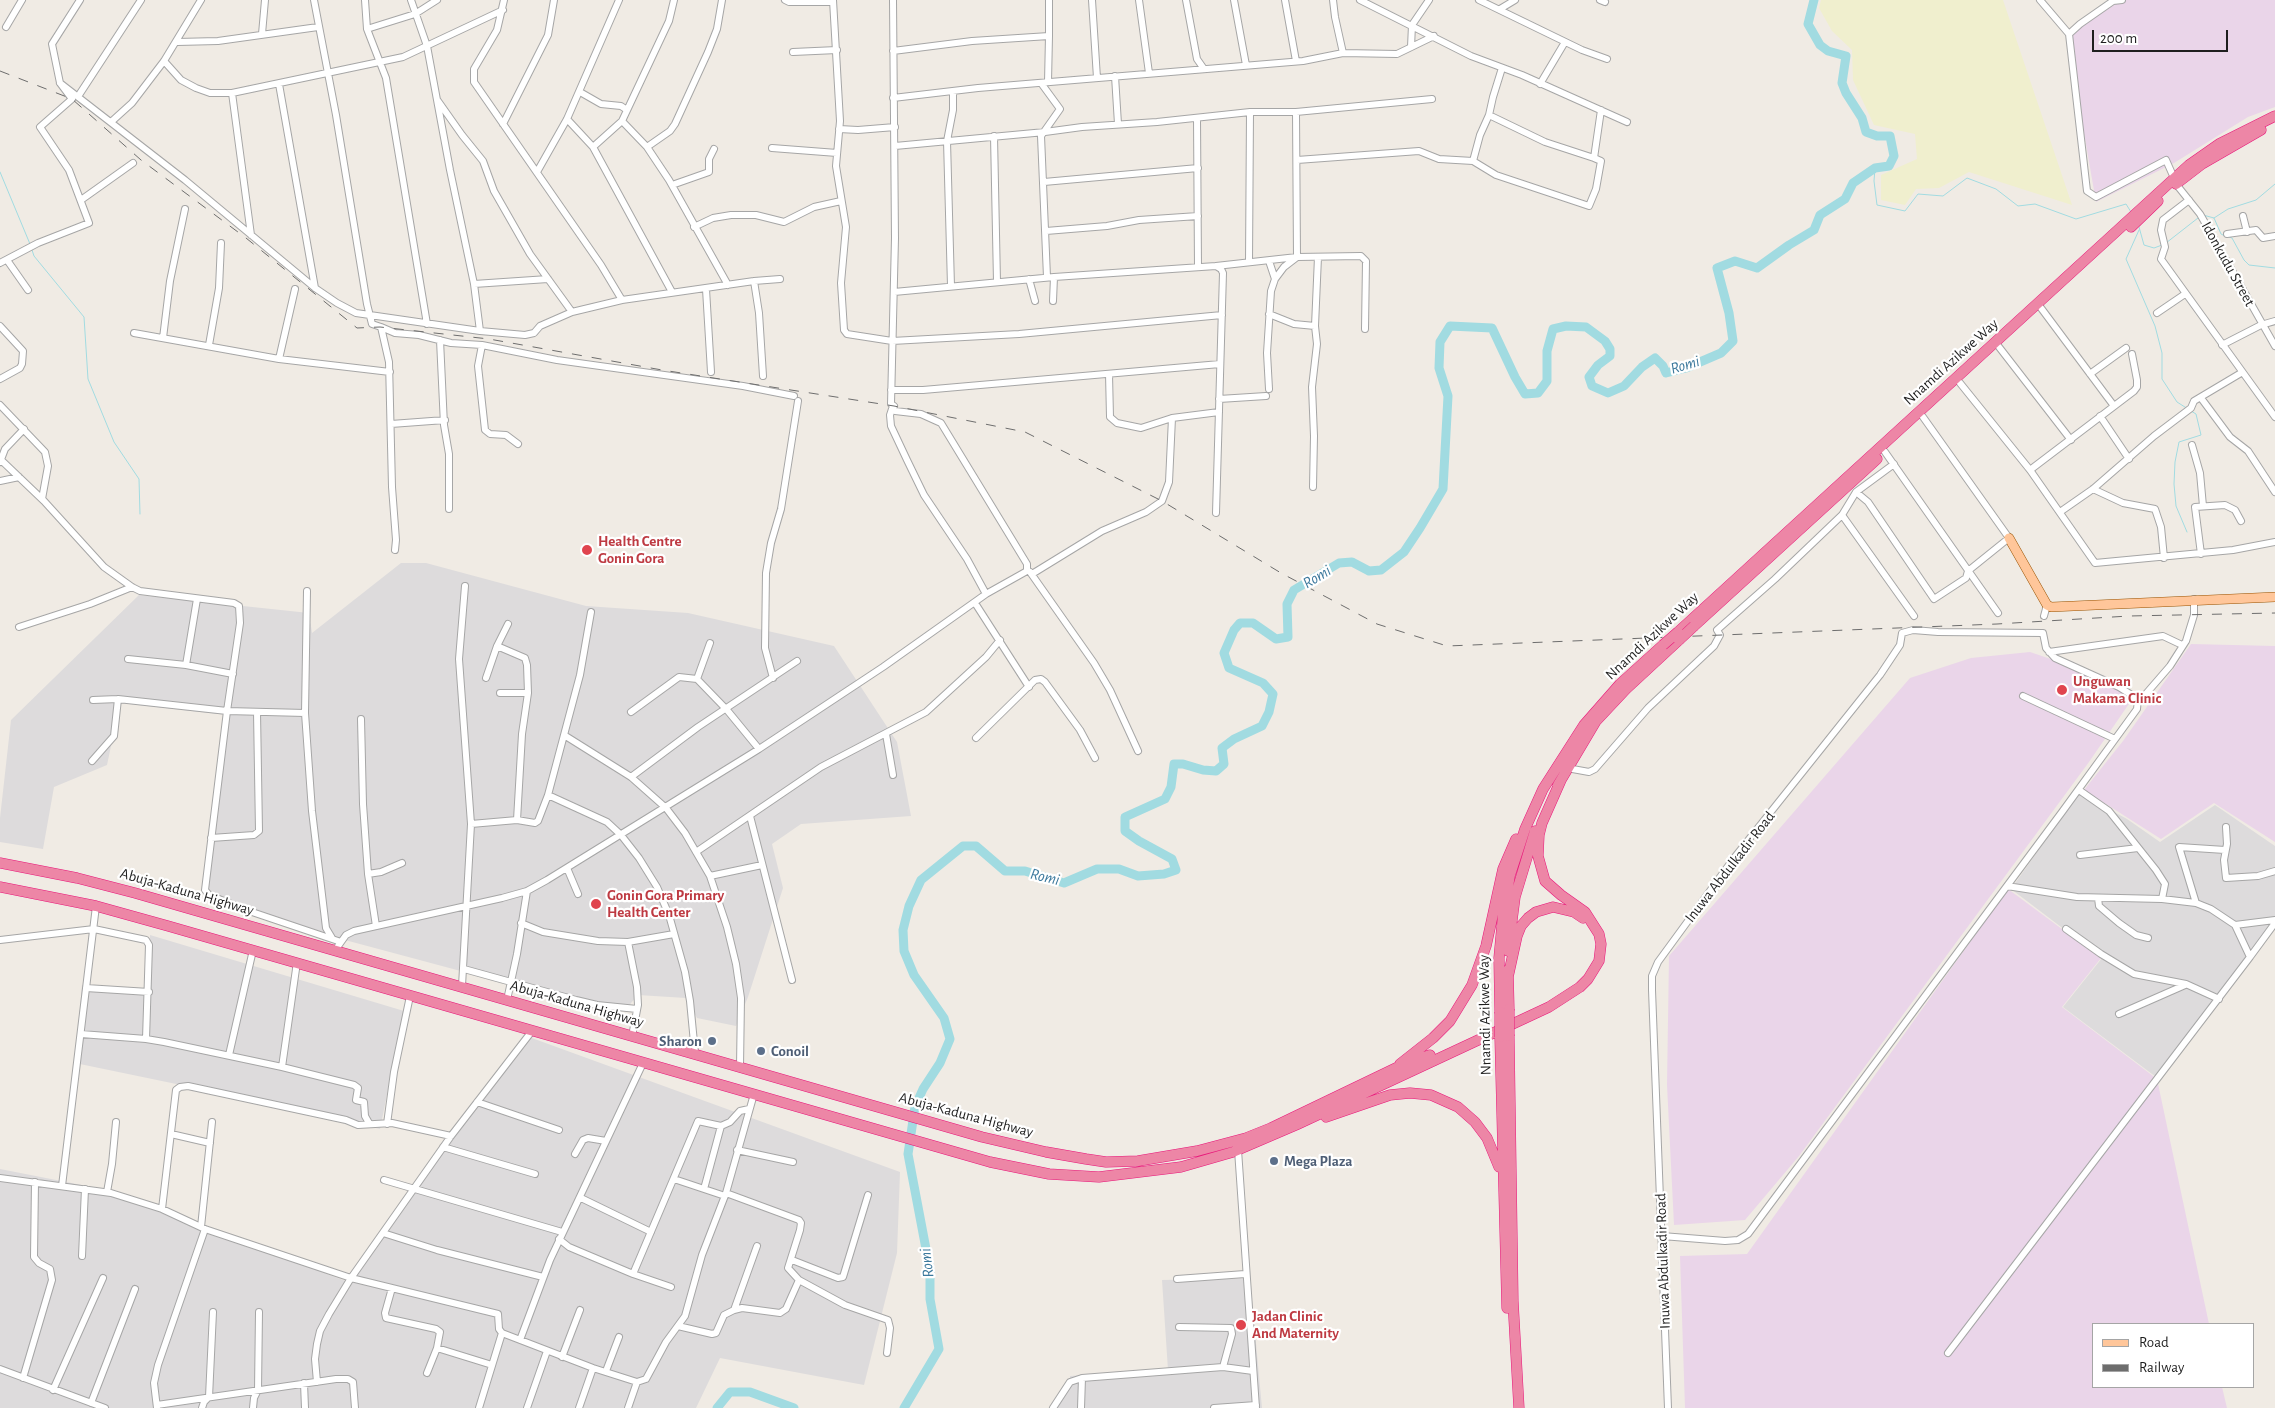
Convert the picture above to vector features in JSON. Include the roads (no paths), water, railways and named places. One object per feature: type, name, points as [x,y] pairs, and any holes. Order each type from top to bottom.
[{"type":"highway","name":"Nnamdi Azikwe Way","points":[[1504,1010],[1511,920],[1520,878],[1536,828],[1567,768],[1596,722],[1679,636],[2175,181],[2219,144],[2275,116]]},
{"type":"highway","name":"Nnamdi Azikwe Way","points":[[1519,1408],[1513,1301],[1504,1010],[1499,958],[1506,894],[1525,829],[1543,789],[1584,725],[1602,703],[1663,645],[1694,626],[1885,452],[1892,441],[1923,417],[1999,347],[2175,181],[2219,153],[2275,123]]},
{"type":"highway","points":[[0,887],[96,906],[297,962],[933,1146],[1023,1170],[1049,1174],[1099,1177],[1181,1167],[1207,1161],[1238,1150],[1296,1125],[1549,1007],[1572,993],[1588,979],[1599,961],[1601,944],[1599,934],[1585,912],[1551,887],[1546,881],[1539,865],[1538,835],[1548,807],[1561,780]]},
{"type":"highway","points":[[1398,1066],[1433,1038],[1450,1021],[1472,985],[1486,946],[1503,869],[1512,846],[1543,789]]},
{"type":"highway","name":"Abuja-Kaduna Highway","points":[[0,863],[135,892],[338,946],[507,1000],[982,1137],[1046,1152],[1106,1162],[1138,1161],[1196,1151],[1246,1138],[1271,1128],[1398,1066]]},
{"type":"highway","points":[[1398,1066],[1423,1058],[1553,999],[1572,986],[1590,967],[1594,957],[1594,936],[1589,926],[1574,912],[1564,908],[1545,908],[1536,912],[1521,926],[1508,977]]},
{"type":"highway","name":"Nnamdi Azikwe Way","points":[[1505,1036],[1504,1184],[1506,1288],[1512,1408]]},
{"type":"highway","points":[[1296,1125],[1323,1118],[1390,1095],[1410,1093],[1431,1095],[1458,1107],[1475,1122],[1493,1148],[1504,1184]]},
{"type":"main road","points":[[2009,538],[2047,605],[2059,607],[2194,599],[2275,597]]},
{"type":"street","points":[[6,27],[22,0]]},
{"type":"street","points":[[0,263],[38,243],[89,223],[69,170],[40,127],[72,99],[60,82],[52,44],[80,0]]},
{"type":"street","points":[[79,95],[142,0]]},
{"type":"street","points":[[112,122],[132,103],[164,61],[201,0]]},
{"type":"street","points":[[262,34],[265,0]]},
{"type":"street","points":[[314,0],[372,324],[395,333],[482,345],[557,360],[723,384],[796,399],[781,509],[771,543],[766,573],[764,630],[768,663],[773,678]]},
{"type":"street","points":[[365,0],[367,29],[386,78],[427,324]]},
{"type":"street","points":[[411,0],[427,46],[474,284],[480,331]]},
{"type":"street","points":[[367,29],[415,14],[437,0]]},
{"type":"street","points":[[504,0],[497,30],[474,69],[474,82],[537,172],[622,300]]},
{"type":"street","points":[[503,124],[548,35],[554,0]]},
{"type":"street","points":[[537,172],[580,92],[618,0]]},
{"type":"street","points":[[592,147],[622,121],[668,21],[674,0]]},
{"type":"street","points":[[647,147],[670,131],[675,124],[717,29],[722,0]]},
{"type":"street","points":[[785,0],[789,2],[833,1],[837,50],[839,129],[836,166],[846,227],[841,283],[844,330],[850,336],[892,341],[1019,334],[1222,314]]},
{"type":"street","points":[[892,0],[896,146],[891,390],[891,404],[894,406],[890,415],[891,426],[924,495],[967,559],[986,594]]},
{"type":"street","points":[[1049,0],[1049,36],[1045,83],[1060,109],[1041,134],[1046,231],[1053,301]]},
{"type":"street","points":[[1092,0],[1097,78]]},
{"type":"street","points":[[1139,0],[1149,74]]},
{"type":"street","points":[[1186,0],[1197,59],[1204,68]]},
{"type":"street","points":[[1234,0],[1246,65]]},
{"type":"street","points":[[1285,0],[1296,61]]},
{"type":"street","points":[[1333,0],[1343,53]]},
{"type":"street","points":[[1360,0],[1471,56],[1627,122]]},
{"type":"street","points":[[1411,47],[1412,25],[1429,0]]},
{"type":"street","points":[[1478,0],[1565,42],[1607,59]]},
{"type":"street","points":[[1500,10],[1515,0]]},
{"type":"street","points":[[2040,0],[2069,34],[2113,0],[2122,0]]},
{"type":"street","points":[[164,61],[181,80],[196,88],[210,93],[232,93],[403,57],[503,10]]},
{"type":"street","points":[[176,42],[218,41],[318,27]]},
{"type":"street","name":"Idonkudu Street","points":[[2069,34],[2087,191],[2091,196],[2096,197],[2166,160],[2175,181],[2201,216],[2261,325],[2275,346]]},
{"type":"street","points":[[893,51],[972,41],[1049,36]]},
{"type":"street","points":[[894,98],[1115,76],[1296,61],[1343,53],[1391,55],[1434,36]]},
{"type":"street","points":[[1540,84],[1565,42]]},
{"type":"street","points":[[793,52],[837,50]]},
{"type":"street","points":[[1189,70],[1197,59]]},
{"type":"street","points":[[1473,161],[1480,135],[1489,115],[1492,97],[1502,68]]},
{"type":"street","points":[[1115,76],[1118,124]]},
{"type":"street","points":[[60,82],[79,95],[315,288],[336,303],[356,313],[480,331],[525,335],[534,333],[540,326],[572,312],[622,300],[780,279]]},
{"type":"street","points":[[279,84],[315,288]]},
{"type":"street","points":[[951,286],[947,141],[953,110],[953,91]]},
{"type":"street","points":[[580,92],[601,104],[621,106],[627,110]]},
{"type":"street","points":[[232,93],[252,235]]},
{"type":"street","points":[[896,146],[994,136],[1041,134],[1082,126],[1197,118],[1250,112],[1296,112],[1432,99]]},
{"type":"street","points":[[437,100],[483,161],[494,191],[530,254],[572,312]]},
{"type":"street","points":[[1601,110],[1594,158],[1601,161]]},
{"type":"street","points":[[1249,262],[1250,112]]},
{"type":"street","points":[[1296,112],[1298,257]]},
{"type":"street","points":[[1489,115],[1545,142],[1601,161]]},
{"type":"street","points":[[1197,118],[1198,267]]},
{"type":"street","points":[[567,119],[592,147],[672,292]]},
{"type":"street","points":[[622,121],[647,147],[672,185],[728,285]]},
{"type":"street","points":[[839,129],[858,130],[895,127]]},
{"type":"street","points":[[994,136],[997,282]]},
{"type":"street","points":[[772,148],[837,154]]},
{"type":"street","points":[[672,185],[709,172],[710,159],[714,149]]},
{"type":"street","points":[[1297,160],[1419,151],[1439,159],[1473,161],[1496,175],[1589,206],[1596,189],[1601,161]]},
{"type":"street","points":[[81,200],[133,163]]},
{"type":"street","points":[[1044,182],[1198,168]]},
{"type":"street","points":[[2189,200],[2163,220],[2160,225],[2164,244],[2161,259],[2275,417]]},
{"type":"street","points":[[694,226],[713,218],[731,215],[756,215],[784,222],[814,207],[841,202]]},
{"type":"street","points":[[163,338],[170,282],[185,209]]},
{"type":"street","points":[[1046,231],[1106,226],[1139,220],[1198,216]]},
{"type":"street","points":[[2243,216],[2247,232]]},
{"type":"street","points":[[2227,234],[2258,230],[2262,237],[2266,239],[2275,236]]},
{"type":"street","points":[[209,345],[219,288],[221,243]]},
{"type":"street","points":[[894,292],[1050,277],[1216,266],[1298,257],[1361,256],[1364,258],[1365,329]]},
{"type":"street","points":[[1269,389],[1267,353],[1271,291],[1275,279],[1284,267],[1298,257]]},
{"type":"street","points":[[1313,487],[1312,386],[1317,344],[1315,326],[1318,257]]},
{"type":"street","points":[[7,260],[28,290]]},
{"type":"street","points":[[1269,261],[1275,279]]},
{"type":"street","points":[[1216,266],[1223,273],[1216,513]]},
{"type":"street","points":[[474,284],[548,279]]},
{"type":"street","points":[[1029,279],[1035,300]]},
{"type":"street","points":[[754,281],[759,313],[763,376]]},
{"type":"street","points":[[279,359],[295,289]]},
{"type":"street","points":[[706,289],[711,372]]},
{"type":"street","points":[[2157,312],[2185,294]]},
{"type":"street","points":[[2041,308],[2114,406]]},
{"type":"street","points":[[1269,314],[1294,324],[1315,326]]},
{"type":"street","points":[[2222,345],[2261,325],[2275,321]]},
{"type":"street","points":[[0,326],[23,351],[20,368],[0,379]]},
{"type":"street","points":[[381,328],[388,352],[390,372],[395,550]]},
{"type":"street","points":[[134,333],[279,359],[390,372]]},
{"type":"street","points":[[440,340],[449,454],[449,509]]},
{"type":"street","points":[[482,345],[478,366],[485,430],[490,434],[506,435],[518,444]]},
{"type":"street","points":[[1999,347],[2071,440]]},
{"type":"street","points":[[2090,374],[2126,348]]},
{"type":"street","points":[[2030,470],[2137,387],[2132,354]]},
{"type":"street","points":[[891,390],[923,390],[1220,364]]},
{"type":"street","points":[[2060,512],[2094,489],[2154,436],[2191,408],[2194,401],[2242,372]]},
{"type":"street","points":[[1109,374],[1111,419],[1117,423],[1141,428],[1172,418],[1219,412]]},
{"type":"street","points":[[1960,383],[2030,470],[2095,563],[2201,554],[2275,542]]},
{"type":"street","points":[[1219,399],[1266,396]]},
{"type":"street","points":[[2201,398],[2230,437],[2248,451],[2275,492]]},
{"type":"street","points":[[0,405],[45,452],[48,458],[42,499]]},
{"type":"street","points":[[892,409],[921,414],[941,423],[1028,564],[1030,571],[1094,663],[1110,690],[1138,751]]},
{"type":"street","points":[[2100,416],[2128,459]]},
{"type":"street","points":[[1856,492],[1868,502],[1934,599],[1966,578],[1968,571],[2009,538],[1923,417]]},
{"type":"street","points":[[307,591],[305,713],[312,811],[326,928],[338,946],[354,931],[466,907],[527,891],[759,750],[986,594],[1102,531],[1146,512],[1162,501],[1169,482],[1172,418]]},
{"type":"street","points":[[391,424],[445,420]]},
{"type":"street","points":[[1159,423],[1170,433]]},
{"type":"street","points":[[24,430],[5,450],[0,461],[42,499],[104,567],[140,591],[239,606],[240,623],[205,886],[209,895],[246,910],[332,938]]},
{"type":"street","points":[[2192,446],[2200,473],[2203,506]]},
{"type":"street","points":[[1885,452],[1998,613]]},
{"type":"street","points":[[1567,768],[1589,772],[1596,769],[1648,708],[1714,646],[1720,635],[1717,630],[1775,579],[1842,515],[1856,492],[1894,464]]},
{"type":"street","points":[[0,481],[19,477]]},
{"type":"street","points":[[2094,489],[2123,504],[2155,509],[2161,527],[2164,558]]},
{"type":"street","points":[[2201,554],[2194,508],[2221,504],[2237,512],[2240,522]]},
{"type":"street","points":[[1842,515],[1914,616]]},
{"type":"street","points":[[462,986],[468,897],[470,824],[459,659],[465,586]]},
{"type":"street","points":[[20,627],[90,604],[132,587]]},
{"type":"street","points":[[186,665],[197,599]]},
{"type":"street","points":[[1662,1236],[1724,1242],[1738,1240],[1748,1234],[2079,790],[2138,706],[2170,666],[2186,641],[2194,614],[2194,599]]},
{"type":"street","points":[[974,603],[1029,686]]},
{"type":"street","points":[[2044,616],[2047,605]]},
{"type":"street","points":[[470,824],[517,820],[537,822],[548,795],[580,675],[591,612]]},
{"type":"street","points":[[486,678],[497,646],[508,624]]},
{"type":"street","name":"Inuwa Abdulkadir Road","points":[[1668,1408],[1652,990],[1652,976],[1658,962],[1734,858],[1880,675],[1900,645],[1902,633],[1913,630],[1938,632],[2038,631],[2043,632],[2046,636],[2046,648],[2049,652]]},
{"type":"street","points":[[2049,652],[2163,636],[2182,645]]},
{"type":"street","points":[[696,852],[822,767],[926,712],[980,663],[1000,640]]},
{"type":"street","points":[[697,680],[710,644]]},
{"type":"street","points":[[497,646],[526,660],[528,693],[522,734],[517,820]]},
{"type":"street","points":[[2049,652],[2055,658],[2119,687],[2138,699],[2138,706]]},
{"type":"street","points":[[128,659],[186,665],[233,674]]},
{"type":"street","points":[[631,777],[698,727],[798,661]]},
{"type":"street","points":[[631,712],[679,677],[697,680],[726,710],[759,750]]},
{"type":"street","points":[[976,738],[1038,679],[1045,682],[1080,730],[1096,758]]},
{"type":"street","points":[[500,693],[528,693]]},
{"type":"street","points":[[2023,696],[2115,739]]},
{"type":"street","points":[[92,700],[118,699],[227,712],[305,713]]},
{"type":"street","points":[[92,761],[114,736],[118,699]]},
{"type":"street","points":[[211,838],[254,835],[259,831],[257,712]]},
{"type":"street","points":[[361,719],[363,804],[368,874],[376,926]]},
{"type":"street","points":[[886,734],[893,775]]},
{"type":"street","points":[[564,735],[631,777],[666,808],[685,834],[710,876],[727,926],[736,964],[741,998],[740,1067]]},
{"type":"street","points":[[2079,790],[2109,811],[2138,848],[2165,884],[2162,899]]},
{"type":"street","points":[[548,795],[607,822],[621,834],[657,887],[669,915],[685,972],[695,1053]]},
{"type":"street","points":[[750,816],[792,980]]},
{"type":"street","points":[[2226,827],[2224,860],[2226,878],[2258,876],[2275,871]]},
{"type":"street","points":[[2196,903],[2179,847],[2225,850]]},
{"type":"street","points":[[2080,856],[2138,848]]},
{"type":"street","points":[[368,874],[381,872],[402,863]]},
{"type":"street","points":[[710,876],[762,865]]},
{"type":"street","points":[[567,868],[578,894]]},
{"type":"street","points":[[2008,886],[2077,898],[2162,899],[2196,903],[2211,909],[2235,925],[2250,957]]},
{"type":"street","points":[[507,1000],[527,891]]},
{"type":"street","points":[[2098,898],[2099,906],[2118,923],[2136,935],[2148,938]]},
{"type":"street","points":[[62,1186],[96,906]]},
{"type":"street","points":[[2235,925],[2275,921]]},
{"type":"street","points":[[1948,1353],[2219,999],[2275,921]]},
{"type":"street","points":[[522,924],[567,937],[598,941],[628,942],[674,934]]},
{"type":"street","points":[[0,940],[94,928],[148,942],[149,992],[146,1039]]},
{"type":"street","points":[[2066,929],[2101,954],[2134,974],[2186,984],[2219,999]]},
{"type":"street","points":[[628,942],[637,986],[637,1009],[632,1036]]},
{"type":"street","points":[[229,1055],[253,950]]},
{"type":"street","points":[[282,1067],[297,962]]},
{"type":"street","points":[[464,969],[597,1005],[637,1009]]},
{"type":"street","points":[[2120,1014],[2186,984]]},
{"type":"street","points":[[86,988],[149,992]]},
{"type":"street","points":[[387,1124],[394,1072],[410,996]]},
{"type":"street","points":[[317,1382],[315,1359],[320,1331],[351,1278],[451,1136],[532,1031]]},
{"type":"street","points":[[81,1034],[146,1039],[229,1055],[354,1085],[358,1088],[356,1100],[364,1102],[365,1116],[369,1123]]},
{"type":"street","points":[[520,1340],[562,1232],[581,1198],[644,1063]]},
{"type":"street","points":[[162,1209],[176,1090],[188,1086],[346,1120],[358,1125],[369,1123],[387,1124],[451,1136]]},
{"type":"street","points":[[0,1178],[107,1192],[162,1209],[203,1228],[351,1278],[496,1313],[499,1316],[499,1329],[502,1333],[591,1369],[606,1371],[637,1382],[646,1379],[666,1342],[685,1316],[702,1255],[725,1195],[754,1094]]},
{"type":"street","points":[[477,1102],[559,1130]]},
{"type":"street","points":[[633,1274],[698,1120],[721,1126],[730,1122],[740,1111],[749,1109]]},
{"type":"street","points":[[107,1192],[116,1122]]},
{"type":"street","points":[[212,1122],[203,1228],[158,1365],[154,1382],[157,1407],[304,1383],[348,1379],[353,1382],[354,1408]]},
{"type":"street","points":[[704,1189],[721,1126]]},
{"type":"street","points":[[171,1134],[210,1143]]},
{"type":"street","points":[[575,1154],[583,1140],[588,1138],[606,1141]]},
{"type":"street","points":[[443,1147],[535,1174]]},
{"type":"street","points":[[737,1150],[793,1162]]},
{"type":"street","points":[[1214,1408],[1256,1407],[1245,1274],[1238,1150]]},
{"type":"street","points":[[674,1179],[799,1220],[801,1222],[800,1230],[788,1268],[799,1280],[845,1305],[888,1320],[890,1328],[887,1353]]},
{"type":"street","points":[[384,1180],[562,1232]]},
{"type":"street","points":[[23,1378],[52,1280],[50,1270],[39,1263],[34,1257],[35,1182]]},
{"type":"street","points":[[82,1256],[85,1189]]},
{"type":"street","points":[[792,1260],[838,1278],[843,1277],[868,1195]]},
{"type":"street","points":[[581,1198],[651,1232]]},
{"type":"street","points":[[383,1233],[437,1250],[543,1277]]},
{"type":"street","points":[[559,1239],[569,1248],[671,1287]]},
{"type":"street","points":[[734,1310],[757,1246]]},
{"type":"street","points":[[1177,1279],[1245,1274]]},
{"type":"street","points":[[53,1390],[103,1278]]},
{"type":"street","points":[[678,1326],[712,1334],[716,1332],[724,1315],[734,1310],[742,1308],[788,1312],[799,1280]]},
{"type":"street","points":[[392,1288],[385,1313],[386,1318],[439,1330],[437,1348],[427,1373]]},
{"type":"street","points":[[91,1403],[135,1290]]},
{"type":"street","points":[[562,1357],[580,1310]]},
{"type":"street","points":[[210,1398],[213,1312]]},
{"type":"street","points":[[253,1408],[254,1398],[258,1390],[259,1312]]},
{"type":"street","points":[[1179,1327],[1231,1328],[1232,1334],[1223,1367]]},
{"type":"street","points":[[479,1408],[502,1333]]},
{"type":"street","points":[[606,1371],[619,1337]]},
{"type":"street","points":[[437,1348],[492,1365]]},
{"type":"street","points":[[527,1408],[548,1351]]},
{"type":"street","points":[[1053,1408],[1070,1382],[1082,1378],[1223,1367],[1253,1371]]},
{"type":"street","points":[[0,1369],[105,1408]]},
{"type":"street","points":[[578,1408],[591,1369]]},
{"type":"street","points":[[1081,1408],[1082,1378]]},
{"type":"street","points":[[628,1408],[637,1382]]},
{"type":"street","points":[[304,1383],[304,1408]]},
{"type":"street","points":[[202,1408],[204,1402],[210,1398]]},
{"type":"waterway","name":"Romi","points":[[904,1408],[939,1349],[930,1299],[930,1270],[908,1154],[915,1107],[923,1089],[940,1063],[950,1039],[944,1018],[914,975],[904,951],[903,930],[909,906],[921,880],[963,846],[976,846],[1005,871],[1025,871],[1064,883],[1097,869],[1119,869],[1138,876],[1164,874],[1176,870],[1172,859],[1125,831],[1125,817],[1165,799],[1171,787],[1174,764],[1216,771],[1224,764],[1222,748],[1234,739],[1262,726],[1269,712],[1273,694],[1263,683],[1229,668],[1224,653],[1234,630],[1240,623],[1253,623],[1276,639],[1288,637],[1287,604],[1294,590],[1339,563],[1352,562],[1369,571],[1381,570],[1404,552],[1420,528],[1443,489],[1448,396],[1439,368],[1440,342],[1450,326],[1492,328],[1525,394],[1538,393],[1547,381],[1547,351],[1553,329],[1566,326],[1586,327],[1605,341],[1610,349],[1610,356],[1598,365],[1589,377],[1592,386],[1608,393],[1624,386],[1642,367],[1655,358],[1663,366],[1666,373],[1686,368],[1721,353],[1733,341],[1729,313],[1717,268],[1735,261],[1757,268],[1814,230],[1820,215],[1845,199],[1853,183],[1875,168],[1889,166],[1894,156],[1890,136],[1877,136],[1866,132],[1862,118],[1846,93],[1842,83],[1846,56],[1828,51],[1820,45],[1808,24],[1814,0]]},
{"type":"waterway","points":[[1875,168],[1874,181],[1877,205],[1905,211],[1918,194],[1943,196],[1967,178],[1996,189],[2018,206],[2035,204],[2076,219],[2126,204],[2131,212]]},
{"type":"waterway","points":[[0,172],[30,244]]},
{"type":"waterway","points":[[2214,218],[2228,209],[2256,200],[2275,184]]},
{"type":"waterway","points":[[2203,215],[2214,218],[2221,234],[2225,236]]},
{"type":"waterway","points":[[2166,243],[2198,218]]},
{"type":"waterway","points":[[2139,227],[2144,245],[2154,248],[2162,245]]},
{"type":"waterway","points":[[2139,230],[2126,259],[2155,326],[2162,353],[2162,379],[2177,402],[2188,409]]},
{"type":"waterway","points":[[2229,237],[2232,238],[2244,260],[2249,265],[2275,268]]},
{"type":"waterway","points":[[32,250],[34,256],[84,317],[88,379],[114,442],[139,479],[140,514]]},
{"type":"waterway","points":[[2187,532],[2176,506],[2174,484],[2175,462],[2179,442],[2201,435],[2196,414],[2191,411]]},
{"type":"waterway","name":"Romi","points":[[717,1408],[730,1392],[750,1392],[794,1408]]},
{"type":"railway","points":[[0,71],[72,99],[141,160],[246,238],[357,328],[380,327],[489,339],[662,370],[894,406],[1025,432],[1162,501],[1281,573],[1377,624],[1447,646],[1997,624],[2129,616],[2275,613]]},
{"type":"place","name":"Health Centre Gonin Gora","points":[[587,550]]},
{"type":"place","name":"Unguwan Makama Clinic","points":[[2062,690]]},
{"type":"place","name":"Gonin Gora Primary Health Center","points":[[596,904]]},
{"type":"place","name":"Sharon","points":[[712,1041]]},
{"type":"place","name":"Conoil","points":[[761,1051]]},
{"type":"place","name":"Mega Plaza","points":[[1274,1161]]},
{"type":"place","name":"Jadan Clinic And Maternity","points":[[1241,1325]]}]
